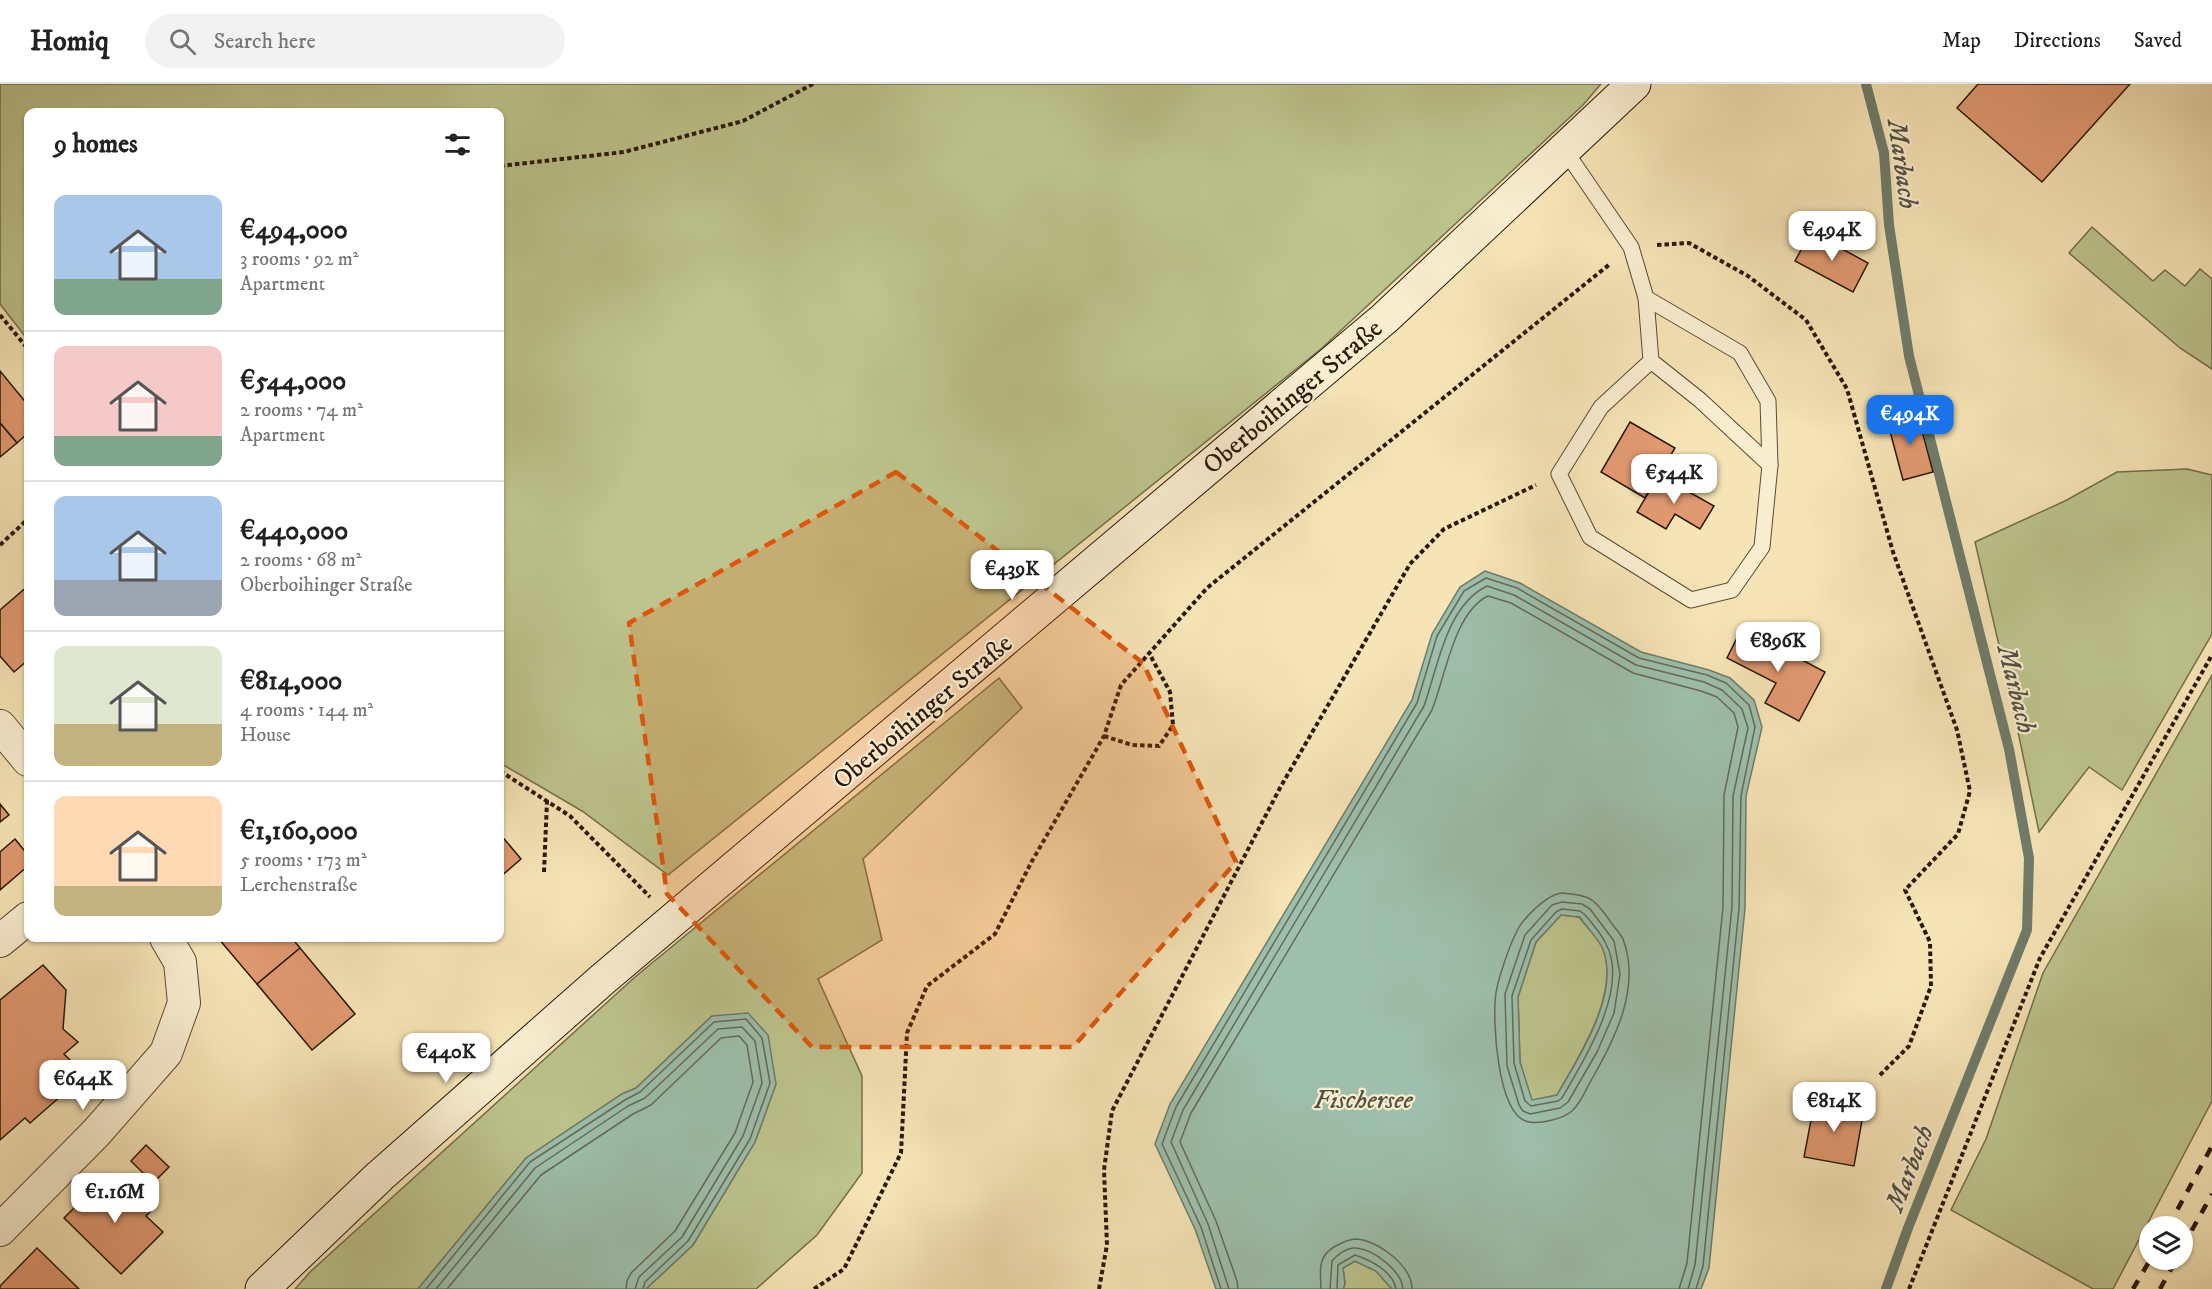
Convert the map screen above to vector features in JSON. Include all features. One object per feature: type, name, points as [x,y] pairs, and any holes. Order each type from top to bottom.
[{"type":"main road","name":"Oberboihinger Straße","points":[[262,1289],[380,1176],[603,979],[1385,318],[1634,84]]},
{"type":"street","points":[[0,726],[24,755]]},
{"type":"street","points":[[0,941],[24,921]]},
{"type":"street","points":[[0,1230],[96,1133],[166,1053],[184,1003],[173,950]]},
{"type":"lane","points":[[1564,149],[1631,247],[1647,298],[1651,361],[1700,400],[1770,465]]},
{"type":"lane","points":[[1647,298],[1740,353],[1768,401],[1770,465],[1762,547],[1732,590],[1691,600],[1590,537],[1559,474],[1601,407],[1651,361]]},
{"type":"path","points":[[504,166],[624,152],[732,124],[743,121],[813,84]]},
{"type":"path","points":[[0,315],[24,344]]},
{"type":"path","points":[[1099,1289],[1107,1245],[1104,1170],[1112,1112],[1281,786],[1410,564],[1444,530],[1559,474]]},
{"type":"path","points":[[0,545],[24,523]]},
{"type":"path","points":[[1104,736],[1132,745],[1159,746],[1173,725],[1170,692],[1149,653]]},
{"type":"path","points":[[1909,1289],[2040,958],[2212,655]]},
{"type":"path","points":[[504,774],[570,816],[653,900]]},
{"type":"path","points":[[544,872],[547,801]]},
{"type":"path","points":[[814,1289],[844,1269],[901,1153],[907,1033],[927,986],[995,934],[1032,861]]},
{"type":"highlighted area","points":[[896,472],[1143,663],[1236,862],[1073,1047],[812,1047],[667,894],[629,623]]},
{"type":"green space","points":[[0,84],[1601,84],[1583,105],[1321,349],[668,875],[582,811],[504,765],[504,108],[24,108],[24,335],[0,304]]},
{"type":"green space","points":[[2092,227],[2153,281],[2165,270],[2185,286],[2200,269],[2212,279],[2212,369],[2180,348],[2069,253]]},
{"type":"green space","points":[[2187,469],[2212,475],[2212,634],[2122,790],[2089,767],[2039,832],[1975,542],[2065,501],[2117,472]]},
{"type":"green space","points":[[2212,675],[2212,1101],[2151,1216],[2139,1216],[2139,1240],[2113,1289],[2093,1289],[1951,1210],[1986,1139],[2043,973]]},
{"type":"green space","points":[[999,678],[1022,708],[863,859],[882,940],[818,979],[862,1076],[862,1173],[817,1235],[756,1289],[646,1289],[693,1245],[755,1142],[776,1084],[712,1016],[636,1088],[622,1094],[526,1158],[418,1289],[295,1289],[310,1272],[635,977]]},
{"type":"green space","points":[[1561,915],[1579,917],[1600,943],[1607,964],[1606,983],[1595,1024],[1557,1095],[1531,1101],[1520,1062],[1518,997],[1536,942]]},
{"type":"green space","points":[[1355,1261],[1376,1271],[1392,1289],[1343,1289],[1345,1283],[1343,1268]]},
{"type":"water","name":"Fischersee","points":[[1485,571],[1520,583],[1641,652],[1730,678],[1754,700],[1762,727],[1746,796],[1745,908],[1709,1268],[1701,1289],[1392,1289],[1376,1271],[1355,1261],[1343,1268],[1345,1284],[1343,1289],[1216,1289],[1195,1229],[1155,1144],[1170,1104],[1412,700],[1432,634],[1460,587]],"holes":[[[1561,915],[1580,917],[1602,947],[1607,965],[1602,1004],[1586,1043],[1557,1095],[1532,1100],[1520,1062],[1518,997],[1536,942]]]},
{"type":"water","points":[[748,1013],[768,1035],[776,1084],[755,1142],[693,1245],[646,1289],[418,1289],[526,1158],[622,1094],[636,1088],[712,1016]]},
{"type":"building","points":[[1978,84],[2130,84],[2042,182],[1957,108]]},
{"type":"building","points":[[1811,232],[1868,263],[1853,292],[1795,261]]},
{"type":"building","points":[[0,371],[24,400],[24,437],[17,443],[0,423]]},
{"type":"building","points":[[1917,412],[1933,472],[1903,480],[1887,420]]},
{"type":"building","points":[[1630,422],[1675,448],[1645,498],[1601,472]]},
{"type":"building","points":[[0,423],[17,443],[0,457]]},
{"type":"building","points":[[1659,475],[1714,506],[1700,529],[1675,514],[1666,529],[1637,512]]},
{"type":"building","points":[[24,589],[24,663],[14,672],[0,656],[0,610]]},
{"type":"building","points":[[1742,628],[1825,672],[1799,721],[1765,703],[1776,683],[1727,658]]},
{"type":"building","points":[[0,804],[9,815],[0,822]]},
{"type":"building","points":[[15,839],[24,850],[24,869],[0,890],[0,852]]},
{"type":"building","points":[[504,839],[521,859],[504,874]]},
{"type":"building","points":[[221,942],[295,942],[300,948],[257,984]]},
{"type":"building","points":[[300,948],[355,1014],[312,1050],[257,984]]},
{"type":"building","points":[[43,965],[66,990],[63,1029],[78,1042],[64,1054],[85,1075],[30,1123],[25,1118],[0,1140],[0,1000]]},
{"type":"building","points":[[1815,1099],[1864,1109],[1854,1166],[1804,1157]]},
{"type":"building","points":[[146,1145],[169,1167],[153,1183],[131,1161]]},
{"type":"building","points":[[106,1176],[121,1191],[126,1186],[151,1211],[146,1216],[163,1232],[121,1274],[64,1218]]},
{"type":"building","points":[[37,1248],[79,1289],[0,1289],[0,1286]]},
{"type":"waterway","name":"Marbach","points":[[1866,84],[1884,153],[1889,225],[1909,356],[2009,749],[2029,858],[2027,930],[1908,1228],[1886,1289]]},
{"type":"railway","points":[[2174,1216],[2212,1146]]},
{"type":"railway","points":[[2193,1228],[2212,1194]]},
{"type":"railway","points":[[2133,1289],[2144,1270]]},
{"type":"railway","points":[[2160,1289],[2170,1270]]}]
